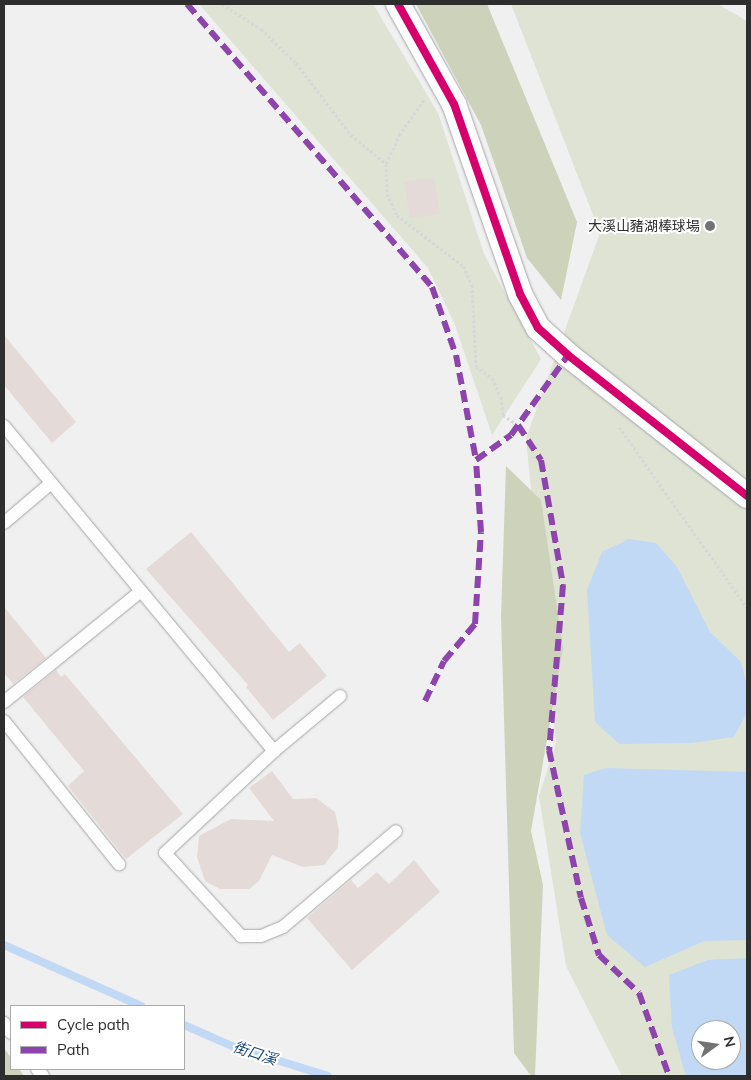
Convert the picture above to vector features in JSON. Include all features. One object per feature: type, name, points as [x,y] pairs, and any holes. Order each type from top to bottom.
[{"type":"street","points":[[398,4],[454,104],[520,294],[538,328],[568,355],[747,496]]},
{"type":"lane","points":[[4,426],[274,751]]},
{"type":"lane","points":[[4,523],[50,483]]},
{"type":"lane","points":[[4,702],[140,592]]},
{"type":"lane","points":[[340,696],[274,751],[165,853],[241,936],[261,936],[283,927],[396,831]]},
{"type":"lane","points":[[4,720],[119,864]]},
{"type":"path","points":[[222,4],[261,29],[296,63],[351,135],[386,164]]},
{"type":"path","points":[[434,68],[422,107],[400,134],[386,164],[387,194],[397,215],[463,266],[472,285],[476,366],[492,378],[501,397],[503,415],[518,426]]},
{"type":"path","points":[[614,420],[747,607]]},
{"type":"green space","points":[[199,4],[373,4],[438,113],[484,254],[541,359],[492,435],[455,325],[428,268]]},
{"type":"green space","points":[[416,4],[487,4],[577,222],[561,300],[527,258],[481,125]]},
{"type":"green space","points":[[511,4],[718,4],[747,21],[747,1076],[622,1076],[566,966],[539,796],[556,743],[526,438],[600,233]]},
{"type":"green space","points":[[506,466],[541,500],[563,648],[531,831],[543,885],[535,1076],[531,1076],[514,1053],[501,617]]},
{"type":"green space","points":[[4,1048],[10,1057],[10,1070],[20,1070],[24,1076],[4,1076]]},
{"type":"water","points":[[629,539],[656,543],[677,567],[710,632],[741,662],[747,687],[747,712],[734,737],[691,743],[619,744],[595,722],[587,590],[602,552]]},
{"type":"water","points":[[606,768],[747,772],[747,940],[704,941],[645,967],[607,935],[580,833],[584,775]]},
{"type":"water","points":[[747,958],[747,1076],[686,1076],[672,1028],[669,975],[708,960]]},
{"type":"building","points":[[434,177],[440,214],[410,218],[404,182]]},
{"type":"building","points":[[4,335],[76,422],[52,443],[4,385]]},
{"type":"building","points":[[191,532],[289,652],[300,643],[327,676],[273,720],[246,687],[248,685],[146,569]]},
{"type":"building","points":[[4,607],[46,658],[13,684],[4,673]]},
{"type":"building","points":[[56,670],[61,677],[65,674],[183,814],[126,859],[68,786],[84,771],[23,697]]},
{"type":"building","points":[[272,771],[293,799],[316,798],[335,812],[339,830],[338,847],[324,865],[303,867],[272,855],[259,881],[249,889],[220,889],[205,881],[197,857],[199,836],[231,819],[274,821],[249,788]]},
{"type":"building","points":[[414,860],[440,892],[352,970],[307,918],[351,880],[358,888],[377,872],[389,884]]},
{"type":"waterway","name":"街口溪","points":[[4,945],[139,1005]]},
{"type":"waterway","name":"街口溪","points":[[185,1025],[234,1047],[328,1076]]},
{"type":"marked path","points":[[187,4],[432,287],[456,355],[476,460],[511,435],[568,355]]},
{"type":"marked path","points":[[518,425],[541,460],[563,585],[549,750],[581,898],[599,955],[639,993],[669,1076]]},
{"type":"marked path","points":[[425,701],[444,661],[475,624],[481,532],[476,460]]},
{"type":"cycle path","points":[[398,4],[454,104],[520,294],[538,328],[568,355],[747,496]]},
{"type":"place","name":"大溪山豬湖棒球場","points":[[710,226]]}]
